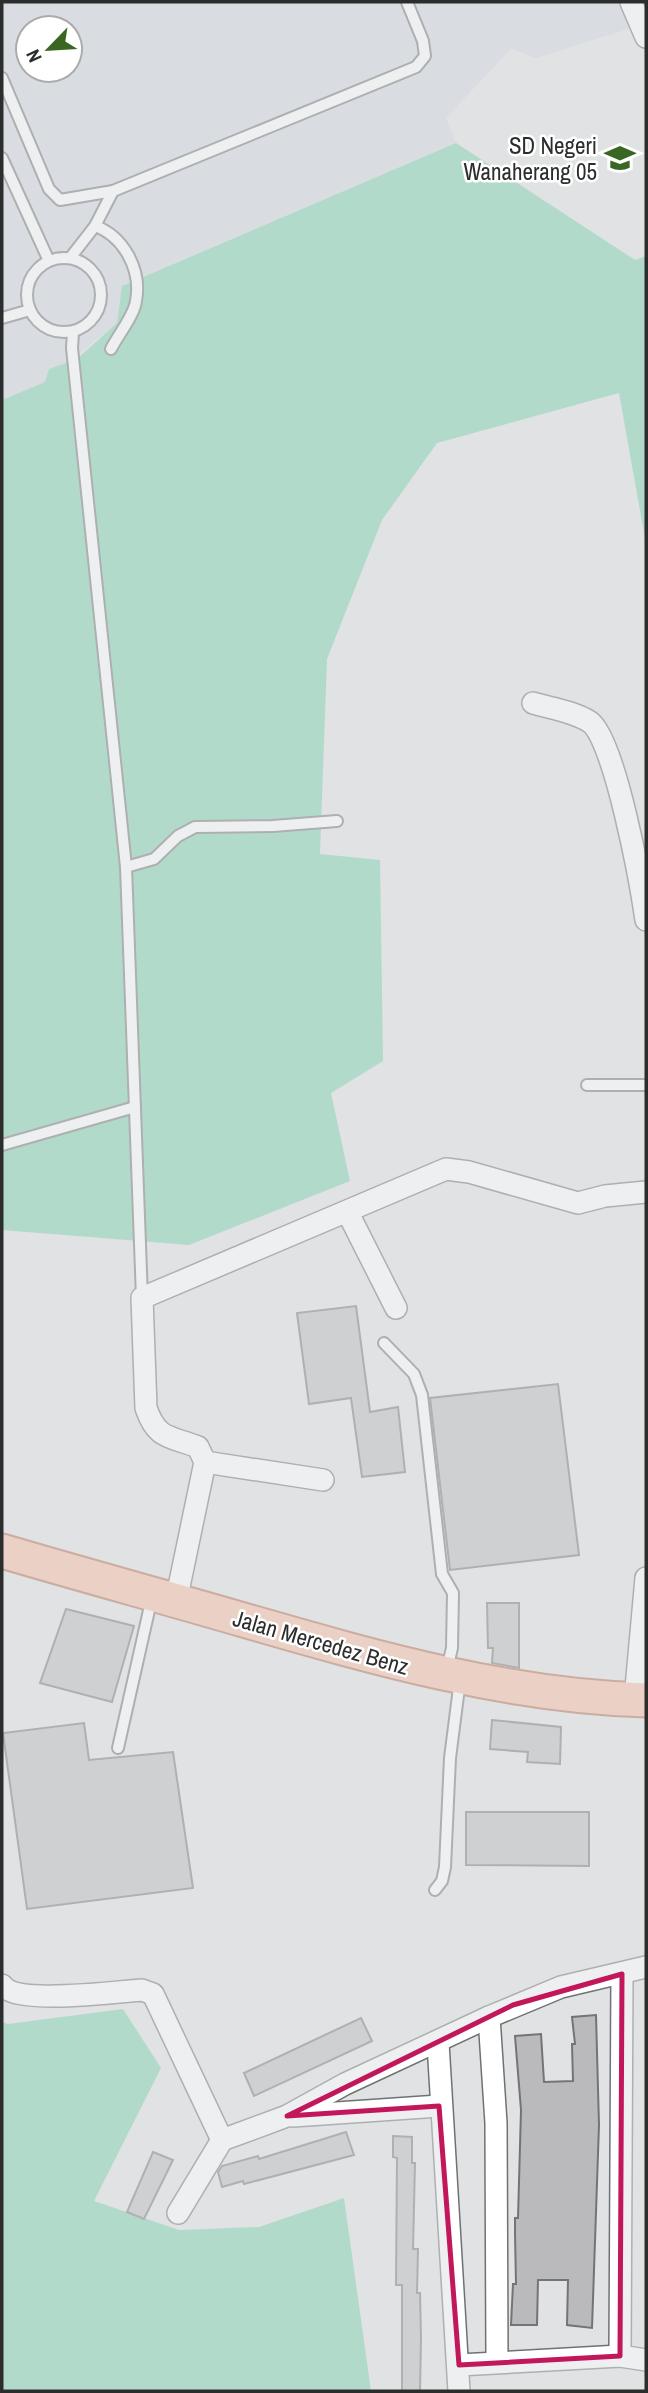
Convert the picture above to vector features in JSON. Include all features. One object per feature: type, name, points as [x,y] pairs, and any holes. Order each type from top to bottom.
[{"type":"main road","name":"Jalan Mercedez Benz","points":[[2,1551],[453,1677],[571,1696],[640,1699]]},
{"type":"street","points":[[631,2],[646,37]]},
{"type":"street","points":[[533,703],[584,720],[596,730],[619,793],[646,920]]},
{"type":"street","points":[[164,1598],[205,1462],[198,1447],[162,1436],[150,1422],[146,1408],[142,1298],[348,1213],[446,1169],[495,1178],[578,1203],[605,1196],[646,1192]]},
{"type":"street","points":[[348,1213],[396,1308]]},
{"type":"street","points":[[205,1462],[323,1480]]},
{"type":"street","points":[[640,1699],[646,1578]]},
{"type":"street","points":[[178,2213],[222,2140],[287,2116],[345,2084],[489,2017],[561,1987],[598,1976],[622,1974],[646,1967]]},
{"type":"street","points":[[620,2356],[622,1974]]},
{"type":"street","points":[[2,1985],[10,1992],[23,1994],[61,1995],[142,1990],[153,1994],[222,2140]]},
{"type":"street","points":[[489,2017],[496,2123],[496,2360]]},
{"type":"street","points":[[438,2043],[439,2106],[459,2391]]},
{"type":"street","points":[[287,2116],[439,2106]]},
{"type":"street","points":[[459,2365],[496,2360],[620,2356],[646,2360]]},
{"type":"lane","points":[[2,78],[49,189],[60,200],[113,191],[416,67],[425,56],[423,41],[407,2]]},
{"type":"lane","points":[[2,158],[48,261]]},
{"type":"lane","points":[[70,258],[95,226],[113,191]]},
{"type":"lane","points":[[95,226],[113,232],[125,248],[134,271],[136,302],[111,349]]},
{"type":"lane","points":[[70,258],[93,270],[102,294],[95,319],[73,332],[55,332],[40,324],[30,310],[27,291],[34,273],[48,261],[70,258]]},
{"type":"lane","points":[[2,318],[30,310]]},
{"type":"lane","points":[[73,332],[72,348],[126,867],[142,1298]]},
{"type":"lane","points":[[126,867],[154,859],[178,836],[195,827],[273,826],[337,821]]},
{"type":"lane","points":[[587,1085],[646,1085]]},
{"type":"lane","points":[[2,1144],[135,1107]]},
{"type":"lane","points":[[384,1343],[414,1374],[422,1395],[442,1574],[453,1593],[453,1677],[445,1867],[442,1881],[435,1890]]},
{"type":"lane","points":[[118,1748],[164,1598]]},
{"type":"highlighted area","points":[[622,1974],[620,2356],[459,2365],[439,2106],[287,2116],[513,2005]]},
{"type":"shaded area","points":[[2,2],[646,2],[646,28],[644,24],[536,58],[511,49],[446,118],[456,143],[123,285],[117,323],[45,382],[2,400]]},
{"type":"green space","points":[[456,143],[635,260],[646,256],[646,544],[619,393],[437,443],[382,520],[327,659],[320,854],[380,860],[383,1061],[331,1093],[350,1181],[189,1245],[2,1230],[2,400],[45,382],[49,369],[77,359],[117,323],[122,286]]},
{"type":"green space","points":[[123,2009],[161,2068],[94,2201],[179,2230],[259,2227],[344,2198],[371,2391],[2,2391],[2,2022],[8,2024]]},
{"type":"building","points":[[356,1306],[370,1412],[398,1407],[405,1472],[362,1477],[351,1398],[309,1404],[297,1313]]},
{"type":"building","points":[[558,1384],[579,1555],[450,1570],[430,1398]]},
{"type":"building","points":[[487,1603],[519,1603],[519,1668],[492,1663],[493,1648],[488,1648]]},
{"type":"building","points":[[66,1609],[134,1626],[112,1702],[40,1683]]},
{"type":"building","points":[[492,1720],[561,1727],[560,1764],[527,1762],[528,1752],[490,1749]]},
{"type":"building","points":[[84,1723],[89,1760],[173,1752],[193,1888],[27,1909],[3,1733]]},
{"type":"building","points":[[466,1812],[589,1812],[589,1866],[466,1865]]},
{"type":"building","points":[[596,2015],[599,2125],[592,2328],[567,2325],[568,2280],[538,2280],[537,2325],[511,2325],[513,2284],[516,2284],[515,2218],[518,2218],[521,2110],[515,2036],[541,2034],[544,2082],[573,2081],[572,2044],[575,2044],[572,2017]]},
{"type":"building","points":[[361,2018],[372,2041],[254,2096],[244,2073]]},
{"type":"building","points":[[346,2132],[354,2155],[244,2184],[243,2181],[222,2187],[218,2172],[222,2166],[258,2156],[259,2159]]},
{"type":"building","points":[[393,2136],[412,2137],[412,2163],[415,2163],[413,2249],[418,2249],[420,2391],[402,2391],[402,2285],[396,2285],[397,2158],[393,2157]]},
{"type":"building","points":[[153,2152],[173,2160],[144,2219],[127,2212]]},
{"type":"place","name":"SD Negeri Wanaherang 05","points":[[620,158]]}]
